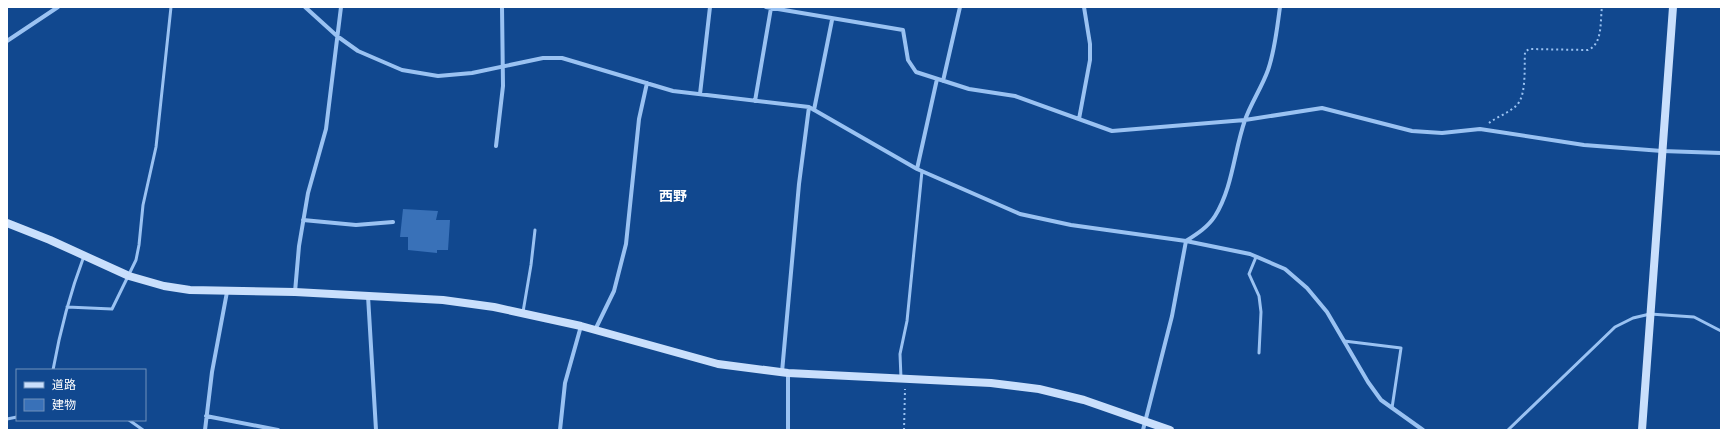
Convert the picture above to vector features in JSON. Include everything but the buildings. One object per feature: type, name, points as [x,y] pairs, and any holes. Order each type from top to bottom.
[{"type":"street","points":[[7,41],[58,7]]},
{"type":"street","points":[[305,7],[337,36],[358,51],[402,70],[438,76],[472,73],[543,58],[562,58],[673,90],[811,108],[917,169],[1020,214],[1071,225],[1186,241],[1256,257],[1285,268],[1307,288],[1327,312],[1368,382],[1381,400],[1423,430]]},
{"type":"street","points":[[295,292],[295,272],[303,220],[308,194],[326,129],[342,7]]},
{"type":"street","points":[[496,146],[503,86],[502,7]]},
{"type":"street","points":[[700,94],[710,7]]},
{"type":"street","points":[[766,7],[832,20],[903,30],[908,60],[916,72],[969,89],[1015,96],[1112,131],[1245,120],[1322,108],[1412,132],[1442,133],[1480,129],[1584,145],[1662,152],[1721,153]]},
{"type":"street","points":[[943,81],[960,7]]},
{"type":"street","points":[[1079,119],[1090,60],[1090,44],[1084,7]]},
{"type":"street","points":[[1186,241],[1202,232],[1215,217],[1223,202],[1234,166],[1245,120],[1268,70],[1275,42],[1280,7]]},
{"type":"street","points":[[1642,430],[1673,7]]},
{"type":"street","points":[[755,101],[771,8]]},
{"type":"street","points":[[788,430],[785,373],[799,184],[811,108],[832,20]]},
{"type":"street","points":[[917,169],[937,79]]},
{"type":"street","points":[[595,330],[614,290],[626,244],[639,119],[647,83]]},
{"type":"street","points":[[303,220],[356,225],[393,222]]},
{"type":"street","points":[[7,223],[129,276],[146,282],[190,290],[227,292],[295,292],[443,300],[523,312],[581,326],[718,364],[785,373],[991,383],[1039,389],[1084,400],[1170,430]]},
{"type":"street","points":[[1143,430],[1144,421],[1172,316],[1186,241]]},
{"type":"street","points":[[205,430],[212,372],[227,292]]},
{"type":"street","points":[[368,296],[376,430]]},
{"type":"street","points":[[560,430],[565,382],[581,326]]},
{"type":"street","points":[[206,416],[278,430]]},
{"type":"lane","points":[[67,307],[112,309],[136,260],[143,204],[156,147],[171,7]]},
{"type":"lane","points":[[903,378],[900,354],[907,321],[922,171]]},
{"type":"lane","points":[[523,312],[535,230]]},
{"type":"lane","points":[[53,369],[59,334],[84,256]]},
{"type":"lane","points":[[1256,257],[1249,274],[1259,296],[1261,312],[1260,353]]},
{"type":"lane","points":[[1508,430],[1615,327],[1633,318],[1650,314],[1694,317],[1721,331]]},
{"type":"lane","points":[[1344,341],[1401,348],[1392,408]]},
{"type":"lane","points":[[130,421],[143,430]]},
{"type":"path","points":[[1480,129],[1516,106],[1521,99],[1524,89],[1525,52],[1529,49],[1588,50],[1594,48],[1598,41],[1602,7]]},
{"type":"path","points":[[903,378],[904,430]]},
{"type":"district","name":"西野","points":[[673,196]]}]
